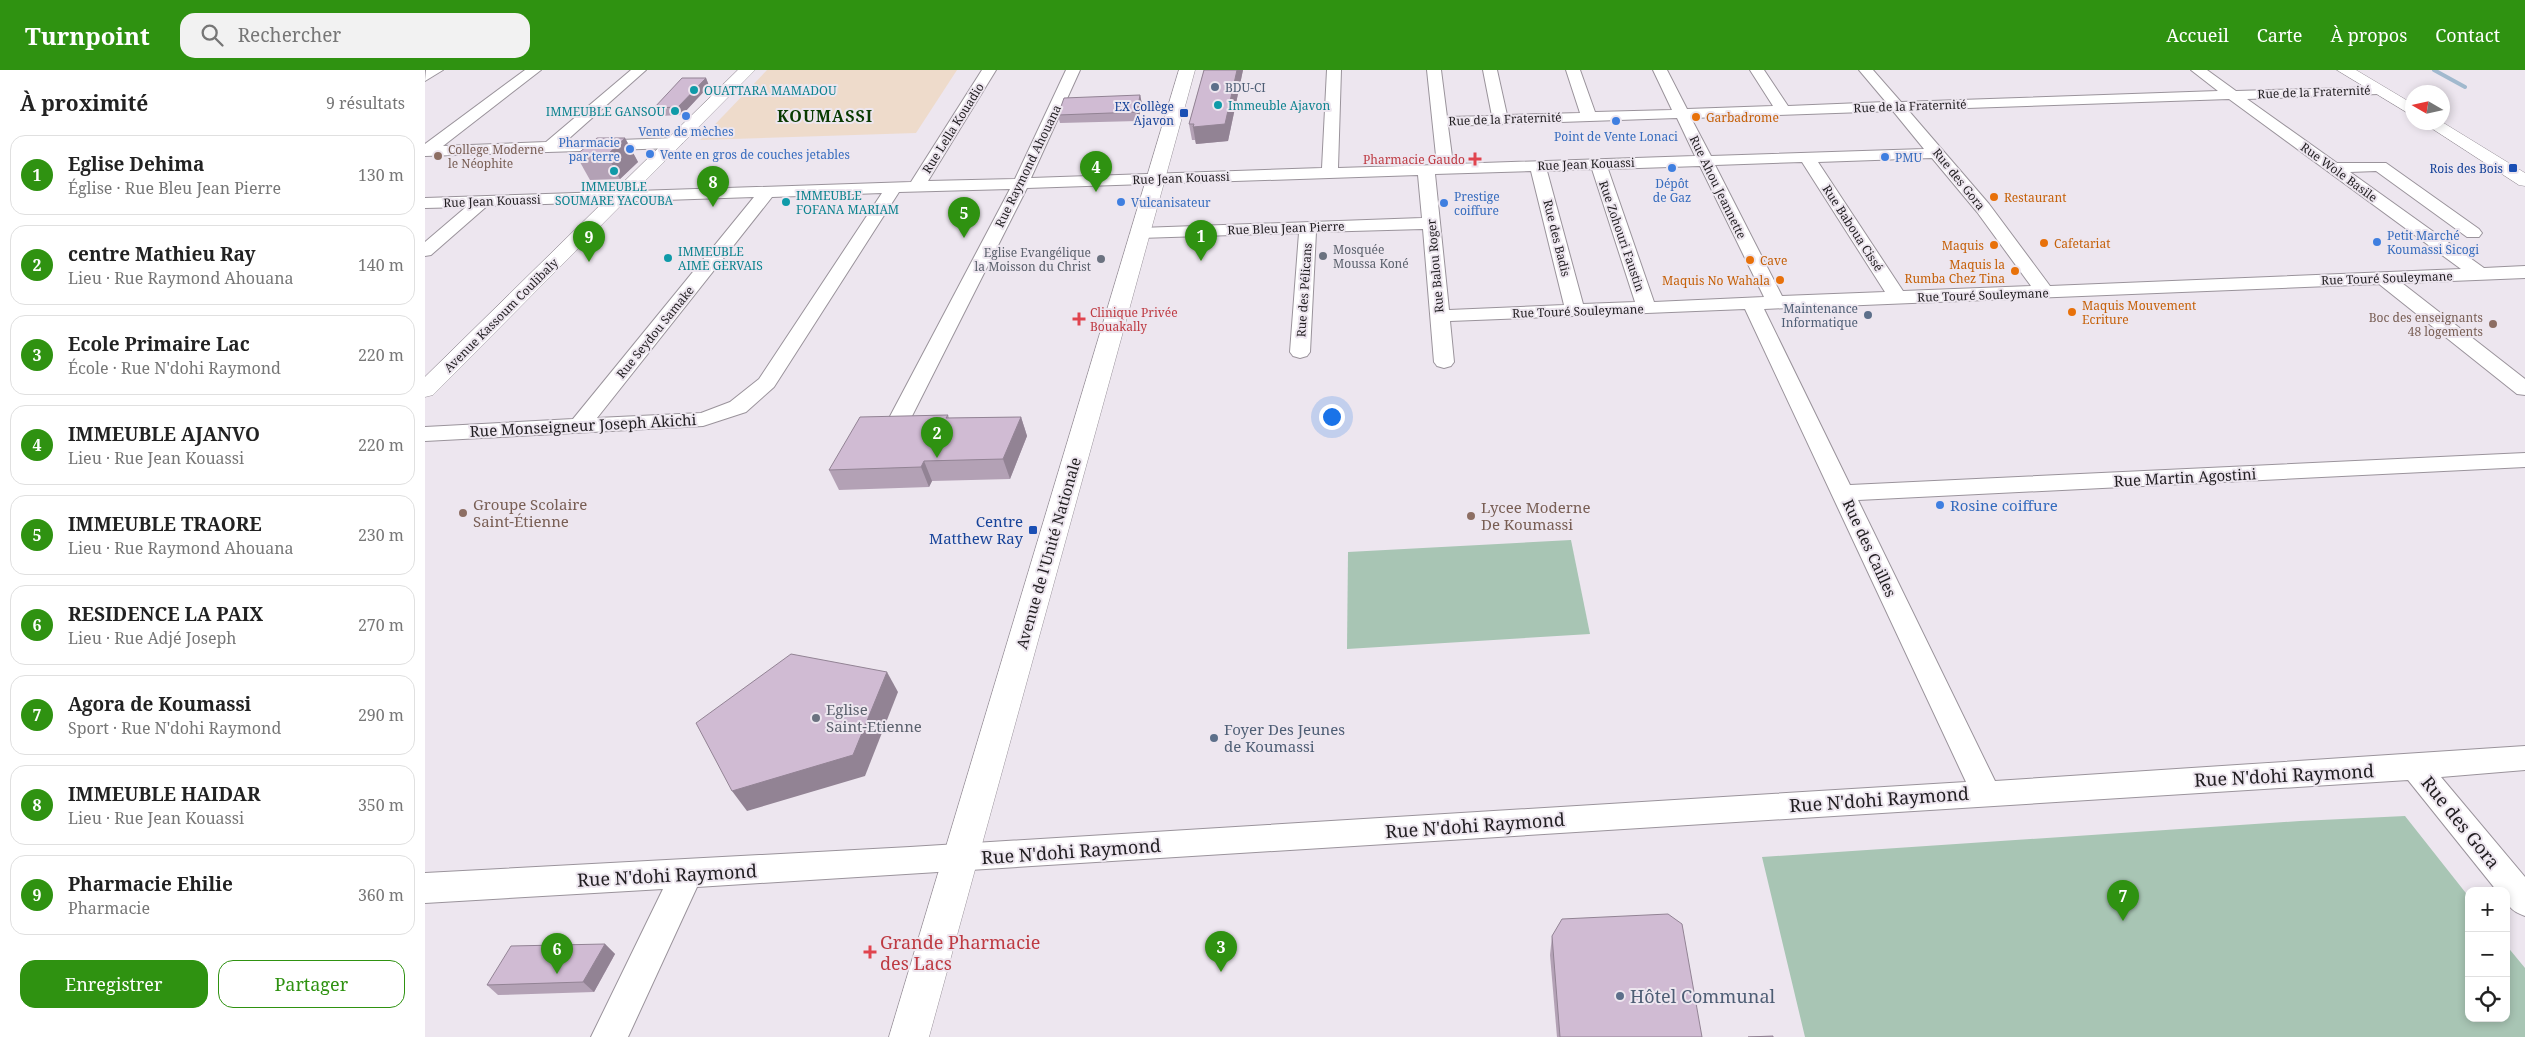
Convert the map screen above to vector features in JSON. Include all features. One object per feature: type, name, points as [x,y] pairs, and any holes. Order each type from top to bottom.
[{"type":"street","points":[[425,77],[436,70]]},
{"type":"street","points":[[425,151],[534,70]]},
{"type":"street","points":[[550,146],[639,70]]},
{"type":"street","name":"Avenue Kassoum Coulibaly","points":[[425,390],[747,70]]},
{"type":"street","name":"Rue Lella Kouadio","points":[[917,186],[989,70]]},
{"type":"street","name":"Rue Raymond Ahouana","points":[[898,422],[1021,183],[1073,70]]},
{"type":"street","name":"Avenue de l'Unité Nationale","points":[[909,1037],[1187,70]]},
{"type":"street","points":[[1330,172],[1334,70]]},
{"type":"street","points":[[1435,70],[1447,169]]},
{"type":"street","points":[[1490,70],[1500,120]]},
{"type":"street","points":[[1573,70],[1589,117]]},
{"type":"street","name":"Rue Ahou Jeannette","points":[[1660,70],[1705,160],[1764,303]]},
{"type":"street","points":[[1757,70],[1783,110]]},
{"type":"street","name":"Rue des Gora","points":[[1867,70],[1983,208],[2045,292]]},
{"type":"street","name":"Rue Wole Basile","points":[[2198,70],[2481,274]]},
{"type":"street","points":[[2345,70],[2405,107]]},
{"type":"street","name":"Rue de la Fraternité","points":[[1441,122],[2378,90]]},
{"type":"street","points":[[2444,130],[2521,176]]},
{"type":"street","points":[[425,151],[674,143]]},
{"type":"street","name":"Rue Jean Kouassi","points":[[425,203],[1938,153]]},
{"type":"street","name":"Rue Baboua Cissé","points":[[1807,157],[1899,298]]},
{"type":"street","name":"Rue Zohouri Faustin","points":[[1598,164],[1647,308]]},
{"type":"street","name":"Rue des Badis","points":[[1538,166],[1575,311]]},
{"type":"street","points":[[2333,168],[2381,166],[2473,234]]},
{"type":"street","name":"Rue Balou Roger","points":[[1426,169],[1444,362]]},
{"type":"street","name":"Rue Monseigneur Joseph Akichi","points":[[425,434],[703,419],[738,407],[767,383],[894,187]]},
{"type":"street","name":"Rue Seydou Samake","points":[[579,426],[768,191]]},
{"type":"street","points":[[425,251],[483,201]]},
{"type":"street","name":"Rue Bleu Jean Pierre","points":[[1140,233],[1431,223]]},
{"type":"street","name":"Rue des Pélicans","points":[[1300,352],[1308,227]]},
{"type":"street","name":"Rue Touré Souleymane","points":[[1440,316],[2525,272]]},
{"type":"street","points":[[2384,278],[2525,389]]},
{"type":"street","name":"Rue des Cailles","points":[[1764,303],[1844,493],[1986,793]]},
{"type":"street","name":"Rue Martin Agostini","points":[[1844,493],[2525,460]]},
{"type":"street","name":"Rue N'dohi Raymond","points":[[430,895],[687,874],[2415,767],[2525,758]]},
{"type":"street","name":"Rue des Gora","points":[[2415,767],[2525,901]]},
{"type":"street","points":[[609,1037],[687,874]]},
{"type":"shaded area","points":[[767,70],[957,70],[916,133],[700,140]]},
{"type":"green space","points":[[1571,540],[1590,634],[1347,649],[1348,552]]},
{"type":"green space","points":[[2405,816],[2465,892],[2465,1022],[2510,1022],[2510,950],[2525,968],[2525,1037],[1805,1037],[1762,857],[2300,821]]},
{"type":"building","name":"Immeuble Ajavon","points":[[1204,70],[1237,70],[1225,124],[1193,127],[1194,124],[1189,124]]},
{"type":"building","points":[[682,78],[706,78],[678,107],[654,108]]},
{"type":"building","points":[[1140,95],[1137,112],[1058,115],[1064,98]]},
{"type":"building","points":[[597,138],[625,138],[607,155],[576,155]]},
{"type":"building","points":[[948,415],[946,418],[1021,417],[1003,459],[924,461],[921,467],[829,470],[860,417]]},
{"type":"building","name":"Eglise Saint-Etienne","points":[[791,654],[887,672],[853,755],[732,791],[696,723]]},
{"type":"building","name":"Hôtel Communal","points":[[1668,914],[1682,924],[1702,1037],[1560,1037],[1552,936],[1562,919]]},
{"type":"building","points":[[605,944],[583,982],[487,985],[511,946]]},
{"type":"waterway","points":[[2434,70],[2465,87]]},
{"type":"place","name":"BDU-CI","points":[[1215,87]]},
{"type":"place","name":"OUATTARA MAMADOU","points":[[694,90]]},
{"type":"place","name":"Immeuble Ajavon","points":[[1218,105]]},
{"type":"place","name":"IMMEUBLE GANSOU","points":[[675,111]]},
{"type":"place","name":"EX Collège Ajavon","points":[[1184,113]]},
{"type":"place","name":"Vente de mèches","points":[[686,116]]},
{"type":"place","name":"Garbadrome","points":[[1696,117]]},
{"type":"place","name":"Point de Vente Lonaci","points":[[1616,121]]},
{"type":"place","name":"Pharmacie par terre","points":[[630,149]]},
{"type":"place","name":"Vente en gros de couches jetables","points":[[650,154]]},
{"type":"place","name":"College Moderne le Néophite","points":[[438,156]]},
{"type":"place","name":"PMU","points":[[1885,157]]},
{"type":"place","name":"Pharmacie Gaudo","points":[[1475,159]]},
{"type":"place","name":"Dépôt de Gaz","points":[[1672,168]]},
{"type":"place","name":"Rois des Bois","points":[[2513,168]]},
{"type":"place","name":"IMMEUBLE SOUMARE YACOUBA","points":[[614,171]]},
{"type":"place","name":"IMMEUBLE AJANVO","points":[[1096,192]]},
{"type":"place","name":"Restaurant","points":[[1994,197]]},
{"type":"place","name":"IMMEUBLE FOFANA MARIAM","points":[[786,202]]},
{"type":"place","name":"Vulcanisateur","points":[[1121,202]]},
{"type":"place","name":"Prestige coiffure","points":[[1444,203]]},
{"type":"place","name":"IMMEUBLE HAIDAR","points":[[713,207]]},
{"type":"place","name":"IMMEUBLE TRAORE","points":[[964,238]]},
{"type":"place","name":"Petit Marché Koumassi Sicogi","points":[[2377,242]]},
{"type":"place","name":"Cafetariat","points":[[2044,243]]},
{"type":"place","name":"Maquis","points":[[1994,245]]},
{"type":"place","name":"Mosquée Moussa Koné","points":[[1323,256]]},
{"type":"place","name":"IMMEUBLE AIME GERVAIS","points":[[668,258]]},
{"type":"place","name":"Eglise Evangélique la Moisson du Christ","points":[[1101,259]]},
{"type":"place","name":"Cave","points":[[1750,260]]},
{"type":"place","name":"Eglise Dehima","points":[[1201,261]]},
{"type":"place","name":"Pharmacie Ehilie","points":[[589,262]]},
{"type":"place","name":"Maquis la Rumba Chez Tina","points":[[2015,271]]},
{"type":"place","name":"Maquis No Wahala","points":[[1780,280]]},
{"type":"place","name":"Maquis Mouvement Ecriture","points":[[2072,312]]},
{"type":"place","name":"Maintenance Informatique","points":[[1868,315]]},
{"type":"place","name":"Clinique Privée Bouakally","points":[[1079,319]]},
{"type":"place","name":"Boc des enseignants 48 logements","points":[[2493,324]]},
{"type":"place","name":"centre Mathieu Ray","points":[[937,458]]},
{"type":"place","name":"Rosine coiffure","points":[[1940,505]]},
{"type":"place","name":"Groupe Scolaire Saint-Étienne","points":[[463,513]]},
{"type":"place","name":"Lycee Moderne De Koumassi","points":[[1471,516]]},
{"type":"place","name":"Centre Matthew Ray","points":[[1033,530]]},
{"type":"place","name":"Eglise Saint-Etienne","points":[[816,718]]},
{"type":"place","name":"Foyer Des Jeunes de Koumassi","points":[[1214,738]]},
{"type":"place","name":"Agora de Koumassi","points":[[2123,921]]},
{"type":"place","name":"Grande Pharmacie des Lacs","points":[[870,952]]},
{"type":"place","name":"Ecole Primaire Lac","points":[[1221,972]]},
{"type":"place","name":"RESIDENCE LA PAIX","points":[[557,974]]},
{"type":"place","name":"Hôtel Communal","points":[[1620,996]]},
{"type":"district","name":"KOUMASSI","points":[[825,116]]}]
